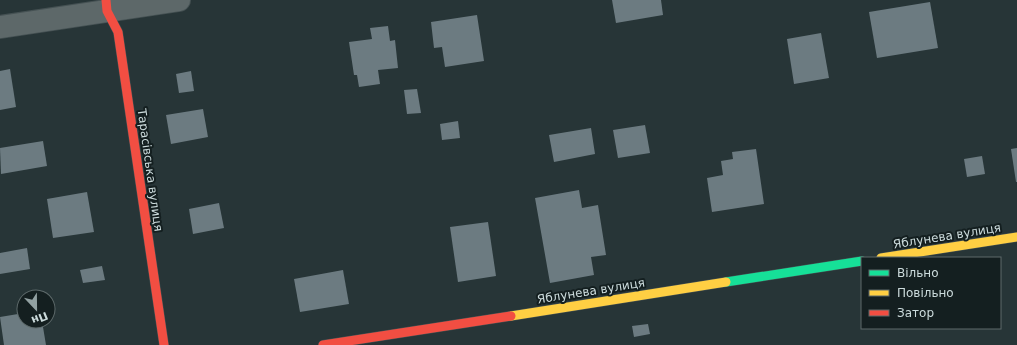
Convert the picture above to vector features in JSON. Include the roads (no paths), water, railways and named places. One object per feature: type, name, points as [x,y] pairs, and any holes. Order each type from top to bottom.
[{"type":"street","points":[[0,27],[106,5],[179,0]]},
{"type":"street","name":"Тарасівська вулиця","points":[[106,5],[118,32],[164,345]]},
{"type":"street","name":"Яблунева вулиця","points":[[887,257],[1017,237]]},
{"type":"street","name":"Яблунева вулиця","points":[[323,345],[861,261]]}]
